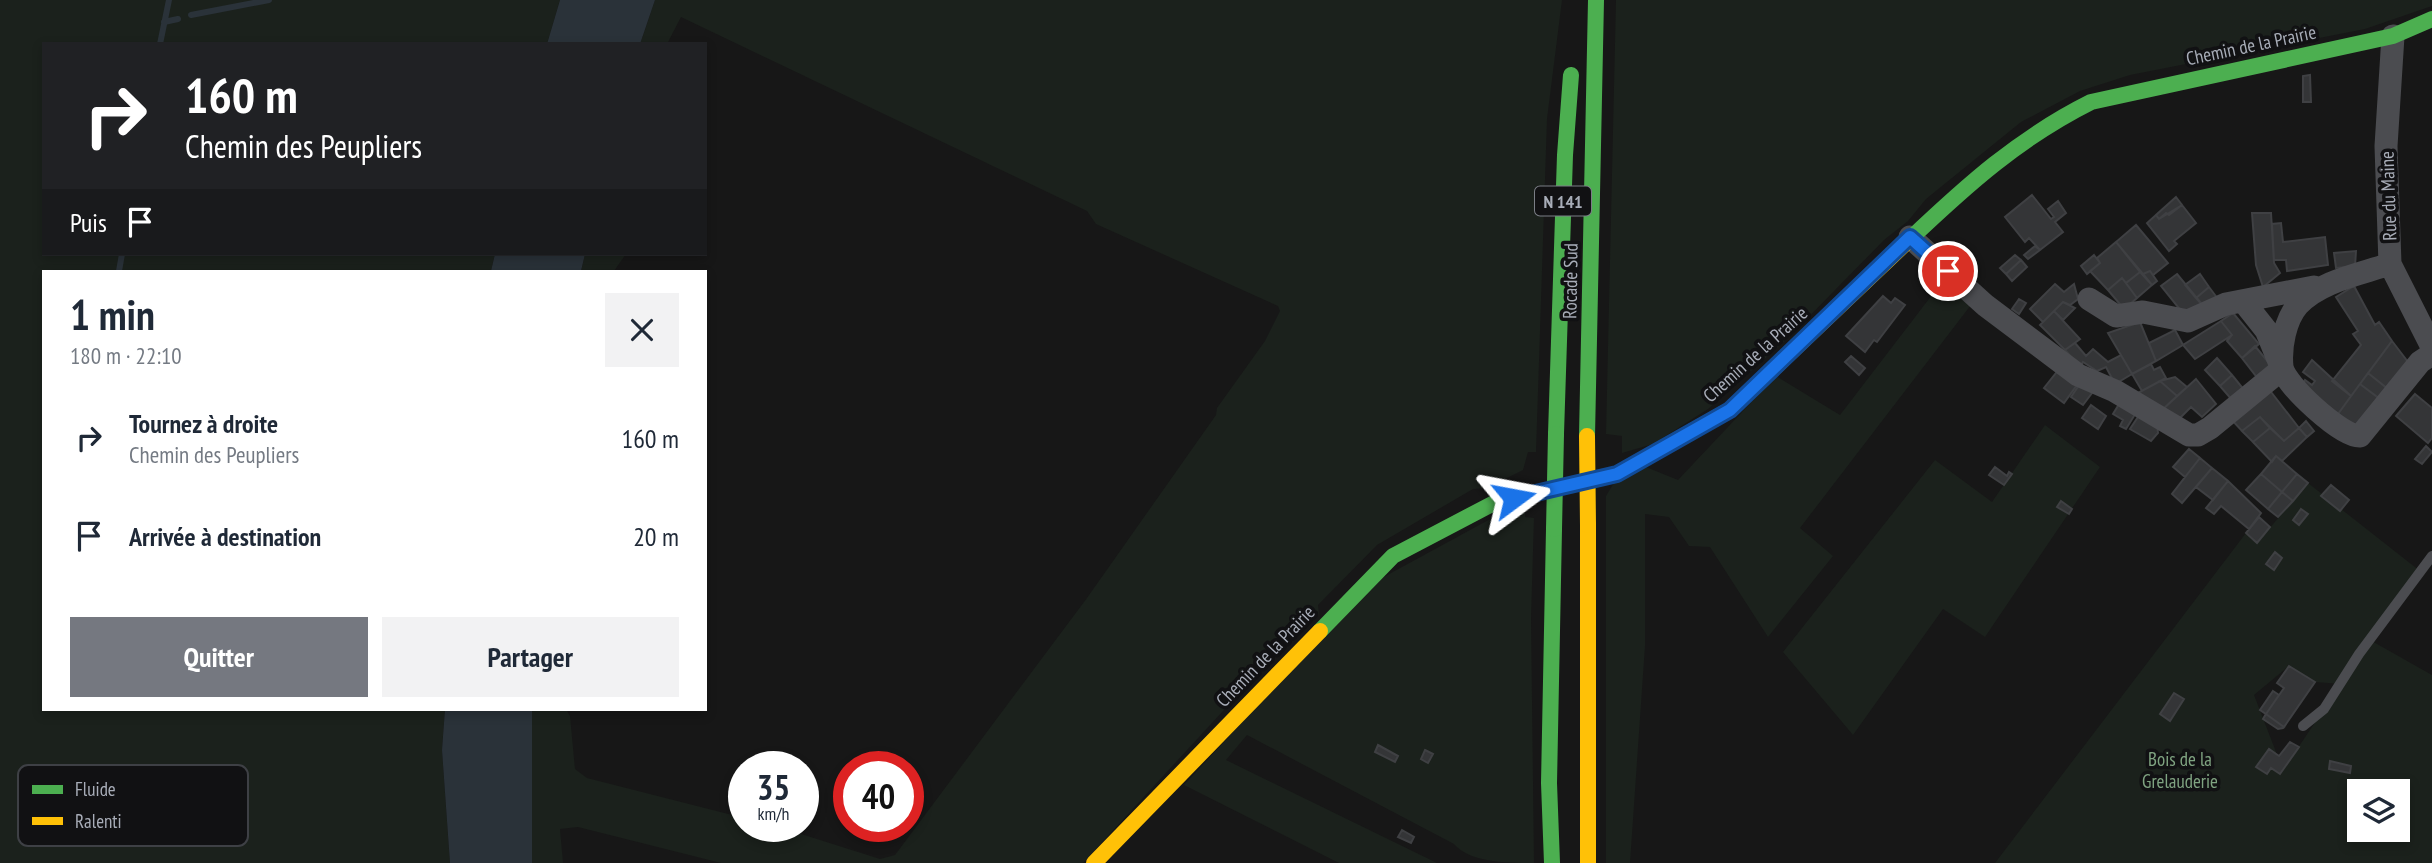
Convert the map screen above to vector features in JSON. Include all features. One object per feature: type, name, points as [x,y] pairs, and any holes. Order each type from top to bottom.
[{"type":"main road","name":"Rocade Sud","points":[[1588,863],[1587,436],[1596,0]]},
{"type":"main road","name":"Chemin de la Prairie","points":[[1094,863],[1393,556],[1494,503],[1617,474],[1730,410],[1910,237],[1982,172],[2050,122],[2091,102],[2393,36],[2432,19]]},
{"type":"main road","name":"Rocade Sud","points":[[1552,863],[1549,783],[1556,434],[1565,155],[1572,64]]},
{"type":"street","name":"Rue du Maine","points":[[2393,36],[2386,146],[2390,264],[2432,347]]},
{"type":"street","points":[[1910,237],[1985,305],[2078,375],[2115,391],[2189,435],[2210,428],[2282,369],[2288,318],[2300,303],[2331,284]]},
{"type":"street","points":[[2089,299],[2116,316],[2143,312],[2188,321],[2225,304],[2331,284],[2390,264]]},
{"type":"street","points":[[2243,300],[2266,330],[2282,369],[2292,385],[2346,433],[2360,436],[2420,362],[2432,354]]},
{"type":"lane","points":[[2303,726],[2325,709],[2359,654],[2432,556]]},
{"type":"green space","points":[[0,0],[560,0],[548,42],[42,42],[42,256],[495,256],[491,270],[42,270],[42,711],[445,711],[442,750],[450,863],[0,863]]},
{"type":"green space","points":[[655,0],[1562,0],[1547,119],[1536,452],[1528,452],[1523,470],[1487,488],[1473,489],[1377,545],[1318,605],[1319,614],[1299,636],[1289,634],[1233,692],[1234,699],[1083,863],[721,863],[578,827],[560,829],[563,863],[532,863],[532,711],[567,711],[570,716],[575,769],[587,778],[728,814],[728,842],[819,842],[819,840],[880,859],[895,855],[905,842],[924,842],[924,816],[1087,598],[1216,415],[1217,408],[1265,341],[1280,311],[1278,306],[1096,224],[1087,211],[681,17],[668,42],[641,42]]},
{"type":"green space","points":[[1616,0],[2432,0],[2432,6],[2365,29],[2130,75],[2080,91],[2021,122],[1926,199],[1908,221],[1884,240],[1786,340],[1708,409],[1653,444],[1622,453],[1622,436],[1606,434]]},
{"type":"green space","points":[[585,256],[625,256],[615,270],[581,270]]},
{"type":"green space","points":[[1945,278],[1974,301],[1800,528],[1833,556],[1768,637],[1710,547],[1689,546],[1669,517],[1645,514],[1645,646],[1630,863],[1606,863],[1606,496],[1615,481],[1646,467],[1678,480],[1776,376],[1840,415]]},
{"type":"green space","points":[[2045,425],[2100,467],[1985,637],[1943,609],[1853,735],[1783,652],[1935,460],[1992,502]]},
{"type":"green space","name":"Bois de la Grelauderie","points":[[2308,483],[2420,571],[2370,640],[2432,675],[2432,863],[1995,863],[2246,533],[2257,543]],"holes":[[[2289,666],[2315,682],[2341,684],[2283,770],[2254,695]]]},
{"type":"green space","points":[[1516,505],[1525,513],[1525,517],[1534,518],[1531,618],[1534,863],[1491,861],[1470,855],[1454,844],[1247,735],[1226,760],[1437,863],[1339,863],[1184,785],[1369,585]]},
{"type":"shaded area","points":[[560,0],[655,0],[641,42],[548,42]]},
{"type":"shaded area","points":[[495,256],[585,256],[581,270],[491,270]]},
{"type":"shaded area","points":[[445,711],[532,711],[532,863],[450,863],[442,750]]},
{"type":"building","points":[[2310,75],[2311,102],[2303,102],[2303,76]]},
{"type":"building","points":[[2032,195],[2051,219],[2054,217],[2048,209],[2058,201],[2066,213],[2055,222],[2063,232],[2040,250],[2029,238],[2025,242],[2005,217]]},
{"type":"building","points":[[2176,197],[2182,205],[2159,219],[2156,215]]},
{"type":"building","points":[[2182,205],[2196,223],[2174,241],[2177,244],[2169,251],[2147,223],[2156,215],[2159,219]]},
{"type":"building","points":[[2252,213],[2271,213],[2274,263],[2280,273],[2263,287],[2256,265]]},
{"type":"building","points":[[2281,223],[2283,242],[2325,237],[2328,265],[2287,271],[2286,260],[2274,260],[2272,224]]},
{"type":"building","points":[[2136,225],[2168,263],[2153,275],[2150,271],[2143,274],[2116,242]]},
{"type":"building","points":[[2116,242],[2140,272],[2126,283],[2122,278],[2108,290],[2090,271],[2100,263],[2097,258]]},
{"type":"building","points":[[2035,246],[2040,250],[2028,259],[2024,255]]},
{"type":"building","points":[[2356,251],[2355,266],[2336,268],[2334,253]]},
{"type":"building","points":[[2015,255],[2021,260],[2006,274],[2000,268]]},
{"type":"building","points":[[2094,255],[2100,263],[2087,274],[2081,266]]},
{"type":"building","points":[[2021,260],[2027,267],[2012,281],[2006,274]]},
{"type":"building","points":[[2150,271],[2157,281],[2152,285],[2143,274]]},
{"type":"building","points":[[2140,272],[2152,285],[2137,298],[2126,283]]},
{"type":"building","points":[[2177,274],[2206,309],[2186,317],[2161,286]]},
{"type":"building","points":[[2200,274],[2209,287],[2196,298],[2185,285]]},
{"type":"building","points":[[2122,278],[2137,298],[2124,309],[2108,290]]},
{"type":"building","points":[[2055,284],[2064,292],[2074,284],[2078,299],[2070,305],[2063,302],[2043,322],[2030,309]]},
{"type":"building","points":[[2354,286],[2375,325],[2379,322],[2392,341],[2351,396],[2332,381],[2361,345],[2353,334],[2358,331],[2336,297]]},
{"type":"building","points":[[2209,287],[2221,303],[2206,309],[2196,298]]},
{"type":"building","points":[[1883,296],[1891,303],[1895,298],[1905,305],[1877,342],[1874,340],[1865,352],[1846,336]]},
{"type":"building","points":[[2019,299],[2026,303],[2019,314],[2012,309]]},
{"type":"building","points":[[2063,302],[2075,308],[2063,320],[2054,311]]},
{"type":"building","points":[[2054,311],[2080,339],[2065,350],[2040,325]]},
{"type":"building","points":[[2233,313],[2259,344],[2242,358],[2227,341],[2232,335],[2221,321]]},
{"type":"building","points":[[2221,321],[2232,335],[2195,359],[2183,345]]},
{"type":"building","points":[[2140,322],[2156,361],[2132,374],[2108,333]]},
{"type":"building","points":[[2175,330],[2183,345],[2156,361],[2149,343]]},
{"type":"building","points":[[2392,341],[2408,362],[2388,389],[2368,373]]},
{"type":"building","points":[[2075,343],[2086,356],[2093,349],[2108,362],[2121,355],[2132,374],[2115,384],[2106,367],[2097,371],[2083,362],[2080,367],[2065,350]]},
{"type":"building","points":[[2255,346],[2273,368],[2259,380],[2242,358]]},
{"type":"building","points":[[1851,356],[1865,368],[1859,375],[1845,362]]},
{"type":"building","points":[[2217,358],[2232,375],[2220,386],[2205,370]]},
{"type":"building","points":[[2312,360],[2351,396],[2338,414],[2302,385],[2305,380],[2312,385],[2315,381],[2303,372]]},
{"type":"building","points":[[2151,364],[2154,370],[2160,367],[2166,378],[2142,391],[2132,374]]},
{"type":"building","points":[[2060,368],[2079,382],[2064,403],[2044,388]]},
{"type":"building","points":[[2368,373],[2388,389],[2380,399],[2360,384]]},
{"type":"building","points":[[2232,375],[2245,391],[2232,400],[2220,386]]},
{"type":"building","points":[[2175,377],[2187,387],[2177,396],[2160,381]]},
{"type":"building","points":[[2196,379],[2216,404],[2202,417],[2191,407],[2178,420],[2161,411]]},
{"type":"building","points":[[2082,381],[2095,389],[2083,405],[2071,397]]},
{"type":"building","points":[[2160,381],[2177,396],[2161,411],[2138,393]]},
{"type":"building","points":[[2360,384],[2380,399],[2357,429],[2338,414]]},
{"type":"building","points":[[2268,388],[2299,428],[2284,441],[2260,417],[2242,431],[2231,419]]},
{"type":"building","points":[[2415,394],[2432,408],[2432,438],[2428,443],[2396,416]]},
{"type":"building","points":[[2121,401],[2137,411],[2126,429],[2120,426],[2123,420],[2113,414]]},
{"type":"building","points":[[2091,405],[2106,416],[2098,429],[2082,418]]},
{"type":"building","points":[[2140,414],[2157,425],[2158,433],[2151,441],[2130,429]]},
{"type":"building","points":[[2260,417],[2270,428],[2253,442],[2242,431]]},
{"type":"building","points":[[2306,421],[2314,431],[2307,437],[2299,428]]},
{"type":"building","points":[[2270,428],[2284,441],[2299,428],[2307,437],[2282,461],[2276,456],[2272,462],[2253,442]]},
{"type":"building","points":[[2426,446],[2432,452],[2422,464],[2415,459]]},
{"type":"building","points":[[2189,449],[2200,458],[2185,477],[2173,467]]},
{"type":"building","points":[[2276,456],[2297,474],[2282,492],[2261,474]]},
{"type":"building","points":[[2200,458],[2212,468],[2182,503],[2172,494]]},
{"type":"building","points":[[1995,467],[2007,476],[2009,472],[2012,474],[2004,485],[1989,475]]},
{"type":"building","points":[[2212,468],[2228,481],[2213,500],[2196,487]]},
{"type":"building","points":[[2261,474],[2282,492],[2268,509],[2246,490]]},
{"type":"building","points":[[2297,474],[2308,483],[2293,501],[2282,492]]},
{"type":"building","points":[[2228,481],[2261,513],[2249,529],[2221,506],[2214,514],[2206,508]]},
{"type":"building","points":[[2331,485],[2349,500],[2340,511],[2321,496]]},
{"type":"building","points":[[2282,492],[2293,501],[2278,517],[2268,509]]},
{"type":"building","points":[[2061,501],[2072,509],[2069,514],[2057,507]]},
{"type":"building","points":[[2301,509],[2308,514],[2299,525],[2293,520]]},
{"type":"building","points":[[2259,517],[2270,527],[2257,543],[2246,533]]},
{"type":"building","points":[[2275,552],[2282,558],[2274,570],[2266,564]]},
{"type":"building","points":[[2289,666],[2315,682],[2284,727],[2266,714],[2284,688],[2277,683]]},
{"type":"building","points":[[2273,691],[2279,695],[2266,714],[2260,710]]},
{"type":"building","points":[[2174,693],[2184,699],[2170,721],[2160,714]]},
{"type":"building","points":[[2266,714],[2284,727],[2278,729],[2263,719]]},
{"type":"building","points":[[2290,742],[2299,747],[2280,774],[2271,768],[2267,774],[2256,767],[2269,749],[2279,756]]},
{"type":"building","points":[[1378,745],[1398,756],[1395,762],[1375,752]]},
{"type":"building","points":[[1425,750],[1433,754],[1428,763],[1421,759]]},
{"type":"building","points":[[2330,761],[2351,766],[2350,773],[2329,769]]},
{"type":"building","points":[[1402,830],[1414,837],[1411,843],[1398,837]]},
{"type":"waterway","points":[[160,42],[169,0]]},
{"type":"waterway","points":[[191,15],[269,0]]},
{"type":"waterway","points":[[164,22],[178,19]]},
{"type":"waterway","points":[[119,270],[122,256]]},
{"type":"traffic: fast","points":[[1587,436],[1596,0]]},
{"type":"traffic: fast","points":[[1909,240],[1952,200],[2017,147],[2091,102],[2393,36],[2432,19]]},
{"type":"traffic: fast","points":[[1556,434],[1565,155],[1571,75]]},
{"type":"traffic: fast","points":[[1320,631],[1393,556],[1494,503],[1617,474],[1731,409]]},
{"type":"traffic: fast","points":[[1554,529],[1556,434]]},
{"type":"traffic: fast","points":[[1552,863],[1549,783],[1554,529]]},
{"type":"traffic: slow","points":[[1731,409],[1909,240]]},
{"type":"traffic: slow","points":[[1587,436],[1588,525]]},
{"type":"traffic: slow","points":[[1588,525],[1588,863]]},
{"type":"traffic: slow","points":[[1094,863],[1320,631]]},
{"type":"route","points":[[1514,498],[1617,474],[1730,410],[1910,237],[1948,271]]}]
